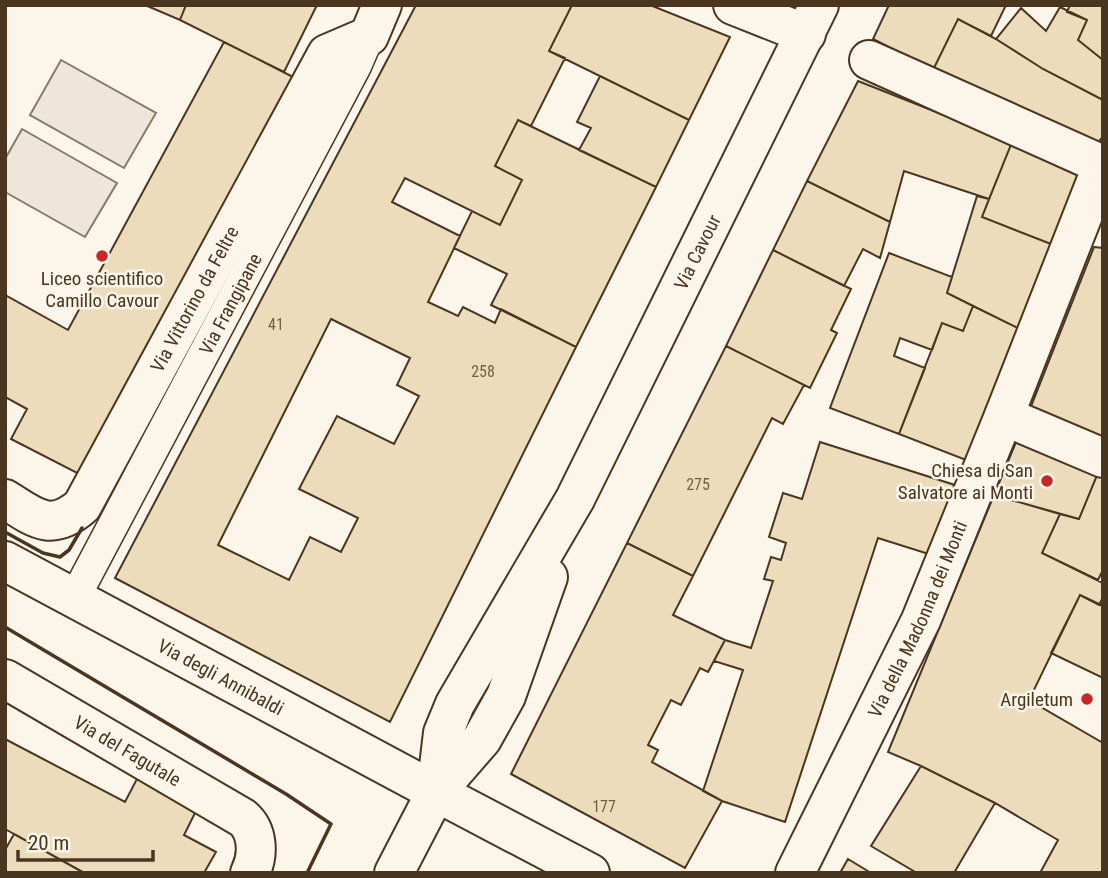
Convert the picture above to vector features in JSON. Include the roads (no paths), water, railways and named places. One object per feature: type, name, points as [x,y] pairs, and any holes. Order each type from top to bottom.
[{"type":"street","points":[[733,5],[813,20]]},
{"type":"street","name":"Via Cavour","points":[[394,873],[436,792],[443,733],[451,714],[471,675],[575,499],[813,20]]},
{"type":"street","name":"Via Vittorino da Feltre","points":[[5,499],[37,519],[49,522],[62,520],[82,506],[327,54],[376,21]]},
{"type":"street","name":"Via Frangipane","points":[[74,599],[356,66],[376,21]]},
{"type":"street","points":[[869,60],[1102,164]]},
{"type":"street","name":"Via della Madonna dei Monti","points":[[795,873],[917,629],[1102,164]]},
{"type":"street","points":[[1004,415],[1103,458]]},
{"type":"street","name":"Via degli Annibaldi","points":[[5,561],[590,873]]},
{"type":"street","name":"Via del Fagutale","points":[[5,679],[249,823],[254,833],[256,848],[250,873]]},
{"type":"place","name":"Liceo scientifico Camillo Cavour","points":[[102,256]]},
{"type":"place","name":"Chiesa di San Salvatore ai Monti","points":[[1047,481]]},
{"type":"place","name":"Argiletum","points":[[1087,699]]}]
